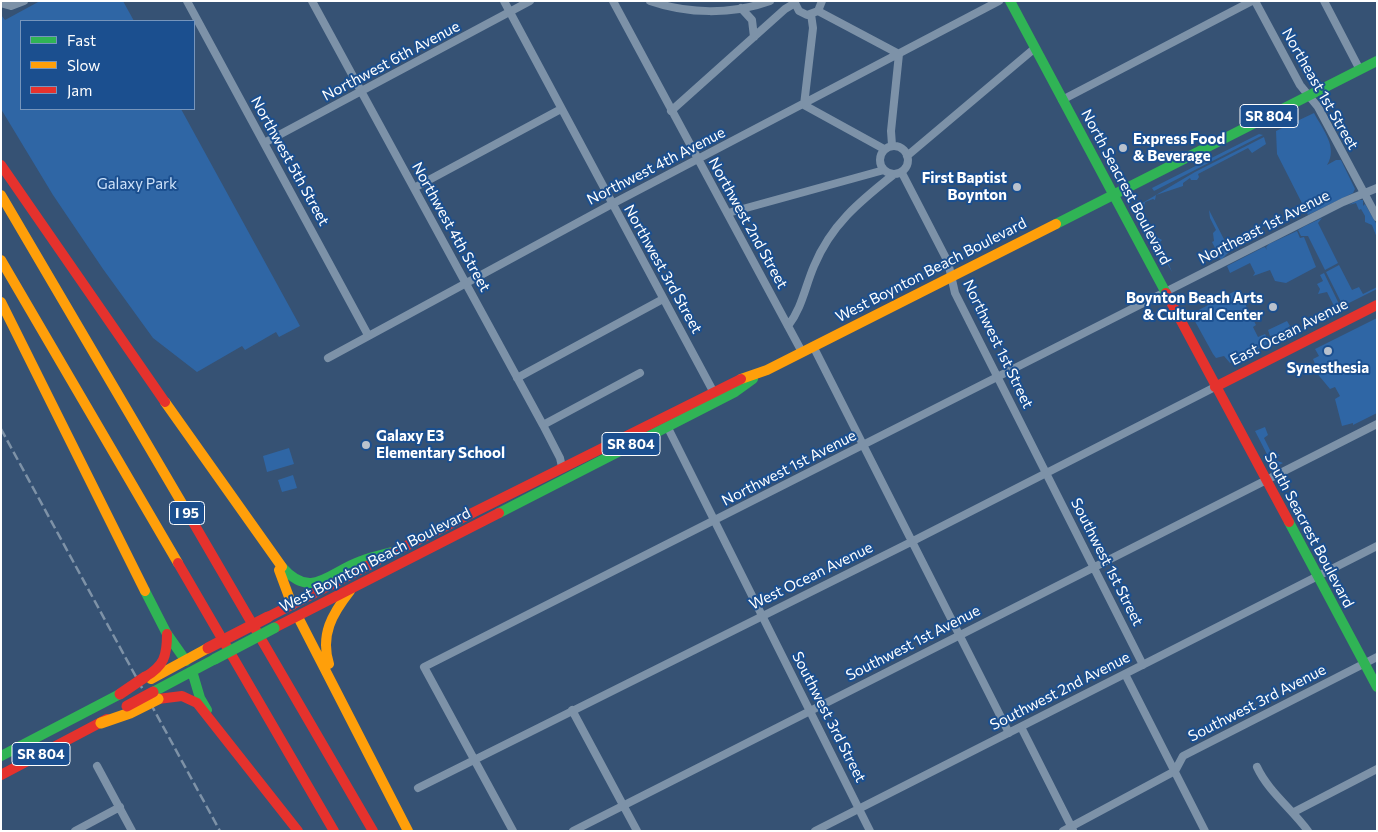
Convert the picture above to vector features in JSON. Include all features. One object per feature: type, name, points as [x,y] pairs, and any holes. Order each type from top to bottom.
[{"type":"main road","name":"North Seacrest Boulevard","points":[[1010,1],[1215,386]]},
{"type":"main road","name":"SR 804","points":[[1113,196],[1377,62]]},
{"type":"main road","points":[[1,165],[272,557],[282,576],[292,605],[408,831]]},
{"type":"main road","name":"I 95","points":[[1,195],[373,831]]},
{"type":"main road","name":"West Boynton Beach Boulevard","points":[[189,666],[208,648],[562,466],[713,391],[763,372],[1113,196]]},
{"type":"main road","name":"I 95","points":[[1,260],[334,831]]},
{"type":"main road","points":[[1,302],[167,634],[189,666],[200,698],[222,732],[298,831]]},
{"type":"main road","name":"East Ocean Avenue","points":[[1215,386],[1377,305]]},
{"type":"main road","name":"West Boynton Beach Boulevard","points":[[151,687],[189,666],[215,659],[350,591],[735,392],[763,372]]},
{"type":"main road","name":"South Seacrest Boulevard","points":[[1215,386],[1377,686]]},
{"type":"main road","points":[[497,514],[518,496],[555,476],[562,466]]},
{"type":"main road","points":[[272,557],[292,579],[308,584],[319,582],[360,561],[399,550]]},
{"type":"main road","points":[[345,706],[327,658],[325,641],[332,615],[350,591]]},
{"type":"main road","points":[[167,634],[168,652],[151,687],[192,700],[222,732]]},
{"type":"main road","name":"SR 804","points":[[1,756],[120,694],[151,687]]},
{"type":"main road","name":"SR 804","points":[[1,775],[101,723],[130,713],[151,687]]},
{"type":"street","points":[[4,5],[24,1]]},
{"type":"street","name":"Northwest 5th Street","points":[[187,1],[368,335]]},
{"type":"street","name":"Northwest 4th Street","points":[[312,1],[543,425],[562,466]]},
{"type":"street","name":"Northwest 3rd Street","points":[[504,1],[713,391]]},
{"type":"street","name":"Northwest 6th Avenue","points":[[264,143],[530,1]]},
{"type":"street","name":"Northwest 2nd Street","points":[[613,1],[802,352]]},
{"type":"street","points":[[650,1],[672,8],[699,11],[741,8],[770,1]]},
{"type":"street","points":[[822,1],[815,13],[804,105],[884,149]]},
{"type":"street","name":"Northwest 4th Avenue","points":[[328,358],[612,204],[804,105],[999,1]]},
{"type":"street","points":[[1062,100],[1254,1]]},
{"type":"street","name":"Northeast 1st Street","points":[[1254,1],[1300,85],[1318,106],[1377,217]]},
{"type":"street","points":[[1324,1],[1360,70]]},
{"type":"street","points":[[671,111],[794,2],[799,11],[815,13],[899,54],[891,131],[892,145]]},
{"type":"street","points":[[741,8],[752,20],[754,37]]},
{"type":"street","points":[[907,156],[1035,48]]},
{"type":"street","points":[[414,188],[561,108]]},
{"type":"street","points":[[788,326],[798,314],[821,252],[840,221],[907,166],[907,156],[900,147],[892,145],[884,149],[880,158],[884,170]]},
{"type":"street","points":[[728,213],[884,170],[897,174]]},
{"type":"street","name":"Northwest 1st Street","points":[[897,174],[948,262],[955,293],[1045,473]]},
{"type":"street","name":"Northeast 1st Avenue","points":[[1165,292],[1377,188]]},
{"type":"street","name":"Northwest 1st Avenue","points":[[475,760],[424,667],[1165,292]]},
{"type":"street","points":[[517,378],[663,299]]},
{"type":"street","points":[[813,346],[958,636],[1009,733]]},
{"type":"street","points":[[543,425],[640,373]]},
{"type":"street","name":"West Ocean Avenue","points":[[418,788],[762,615],[912,542],[1215,386]]},
{"type":"street","name":"Southwest 1st Avenue","points":[[573,831],[1377,424]]},
{"type":"street","points":[[667,426],[713,521],[762,615]]},
{"type":"street","name":"Southwest 1st Street","points":[[1045,473],[1143,664]]},
{"type":"street","name":"Southwest 2nd Avenue","points":[[815,831],[1377,546]]},
{"type":"street","name":"Southwest 3rd Street","points":[[762,615],[870,831]]},
{"type":"street","name":"Southwest 3rd Avenue","points":[[1063,831],[1073,829],[1175,771],[1183,756],[1377,657]]},
{"type":"street","points":[[1125,674],[1205,831]]},
{"type":"street","points":[[572,710],[637,831]]},
{"type":"street","points":[[1021,727],[1073,829]]},
{"type":"street","points":[[475,760],[513,831]]},
{"type":"street","points":[[97,766],[132,831]]},
{"type":"street","points":[[1257,767],[1267,784],[1294,812],[1308,831]]},
{"type":"street","points":[[1294,812],[1377,769]]},
{"type":"street","points":[[75,831],[120,807]]},
{"type":"green space","name":"Galaxy Park","points":[[40,1],[123,1],[133,20],[20,20],[20,110],[182,110],[300,326],[279,337],[276,332],[245,350],[242,346],[197,372],[153,338],[53,195],[1,109],[1,15],[5,20]]},
{"type":"green space","points":[[1314,113],[1330,145],[1331,152],[1327,165],[1336,160],[1341,160],[1355,189],[1353,193],[1308,215],[1277,154],[1276,131]]},
{"type":"green space","points":[[1259,134],[1263,135],[1154,191],[1152,188]]},
{"type":"green space","points":[[1264,137],[1266,144],[1252,153],[1248,148],[1198,174],[1197,180],[1191,180],[1190,178],[1183,183],[1183,186],[1156,195],[1155,200],[1145,202],[1141,210],[1155,236],[1162,240],[1160,242],[1172,272],[1142,219],[1139,205],[1195,172]]},
{"type":"green space","points":[[1358,200],[1363,200],[1363,206],[1365,204],[1377,225],[1377,238],[1372,225],[1365,222],[1365,216],[1361,209],[1359,210],[1356,203],[1349,205]]},
{"type":"green space","points":[[1209,210],[1230,251],[1221,260],[1212,242],[1214,241],[1213,233],[1216,230],[1210,218]]},
{"type":"green space","points":[[1322,218],[1318,223],[1338,263],[1325,270],[1308,236],[1301,236],[1298,230]]},
{"type":"green space","points":[[1297,231],[1300,238],[1304,237],[1316,267],[1286,283],[1275,281],[1270,270],[1253,276],[1255,273],[1250,263],[1230,273],[1227,266],[1262,248],[1265,247],[1267,250],[1266,247],[1269,244]]},
{"type":"green space","points":[[1339,265],[1352,290],[1359,287],[1363,294],[1377,287],[1377,289],[1343,306],[1326,272]]},
{"type":"green space","points":[[1324,273],[1339,304],[1334,306],[1327,292],[1318,294],[1320,289],[1317,284],[1323,281],[1320,275]]},
{"type":"green space","points":[[1237,290],[1246,298],[1243,300],[1256,325],[1253,327],[1258,337],[1265,334],[1270,343],[1230,363],[1224,356],[1216,358],[1191,314]]},
{"type":"green space","points":[[1377,318],[1377,413],[1353,425],[1353,423],[1342,426],[1335,399],[1340,396],[1335,387],[1330,389],[1311,366],[1315,364],[1313,359],[1319,356],[1315,349]]},
{"type":"green space","points":[[1287,321],[1290,326],[1281,333],[1270,336],[1268,330]]},
{"type":"green space","points":[[1265,427],[1268,435],[1264,438],[1273,456],[1278,454],[1280,456],[1276,456],[1275,460],[1283,463],[1277,466],[1272,464],[1255,431]]},
{"type":"green space","points":[[289,448],[294,464],[267,472],[263,456]]},
{"type":"green space","points":[[293,475],[297,488],[282,492],[278,480]]},
{"type":"railway","points":[[1,429],[220,831]]},
{"type":"traffic: fast","points":[[1010,1],[1166,293]]},
{"type":"traffic: fast","points":[[1056,224],[1377,61]]},
{"type":"traffic: fast","points":[[499,513],[735,392],[753,379]]},
{"type":"traffic: fast","points":[[1289,522],[1377,687]]},
{"type":"traffic: fast","points":[[282,567],[302,582],[312,583],[321,581],[366,559],[399,550]]},
{"type":"traffic: fast","points":[[145,591],[167,634],[186,661]]},
{"type":"traffic: fast","points":[[215,659],[274,628]]},
{"type":"traffic: fast","points":[[153,692],[215,659]]},
{"type":"traffic: fast","points":[[192,671],[200,698],[207,710]]},
{"type":"traffic: fast","points":[[1,756],[120,694]]},
{"type":"traffic: slow","points":[[1,195],[190,517]]},
{"type":"traffic: slow","points":[[741,379],[767,370],[1056,224]]},
{"type":"traffic: slow","points":[[1,260],[178,563]]},
{"type":"traffic: slow","points":[[1,302],[145,591]]},
{"type":"traffic: slow","points":[[165,402],[282,567]]},
{"type":"traffic: slow","points":[[279,570],[292,605]]},
{"type":"traffic: slow","points":[[329,664],[326,644],[329,625],[350,591]]},
{"type":"traffic: slow","points":[[298,617],[408,831]]},
{"type":"traffic: slow","points":[[151,679],[208,648]]},
{"type":"traffic: slow","points":[[101,723],[130,713],[158,699]]},
{"type":"traffic: jam","points":[[1,165],[165,402]]},
{"type":"traffic: jam","points":[[1166,293],[1289,522]]},
{"type":"traffic: jam","points":[[1215,387],[1377,305]]},
{"type":"traffic: jam","points":[[392,553],[741,379]]},
{"type":"traffic: jam","points":[[274,628],[499,513]]},
{"type":"traffic: jam","points":[[190,517],[373,831]]},
{"type":"traffic: jam","points":[[268,617],[377,561]]},
{"type":"traffic: jam","points":[[178,563],[334,831]]},
{"type":"traffic: jam","points":[[208,648],[268,617]]},
{"type":"traffic: jam","points":[[145,677],[156,669],[163,660],[167,634]]},
{"type":"traffic: jam","points":[[120,694],[145,677]]},
{"type":"traffic: jam","points":[[127,706],[153,692]]},
{"type":"traffic: jam","points":[[158,699],[182,696],[197,703],[298,831]]},
{"type":"traffic: jam","points":[[1,775],[107,719]]},
{"type":"place","name":"Express Food & Beverage","points":[[1123,148]]},
{"type":"place","name":"First Baptist Boynton","points":[[1017,187]]},
{"type":"place","name":"Boynton Beach Arts & Cultural Center","points":[[1273,307]]},
{"type":"place","name":"Synesthesia","points":[[1328,351]]},
{"type":"place","name":"Galaxy E3 Elementary School","points":[[366,445]]}]
